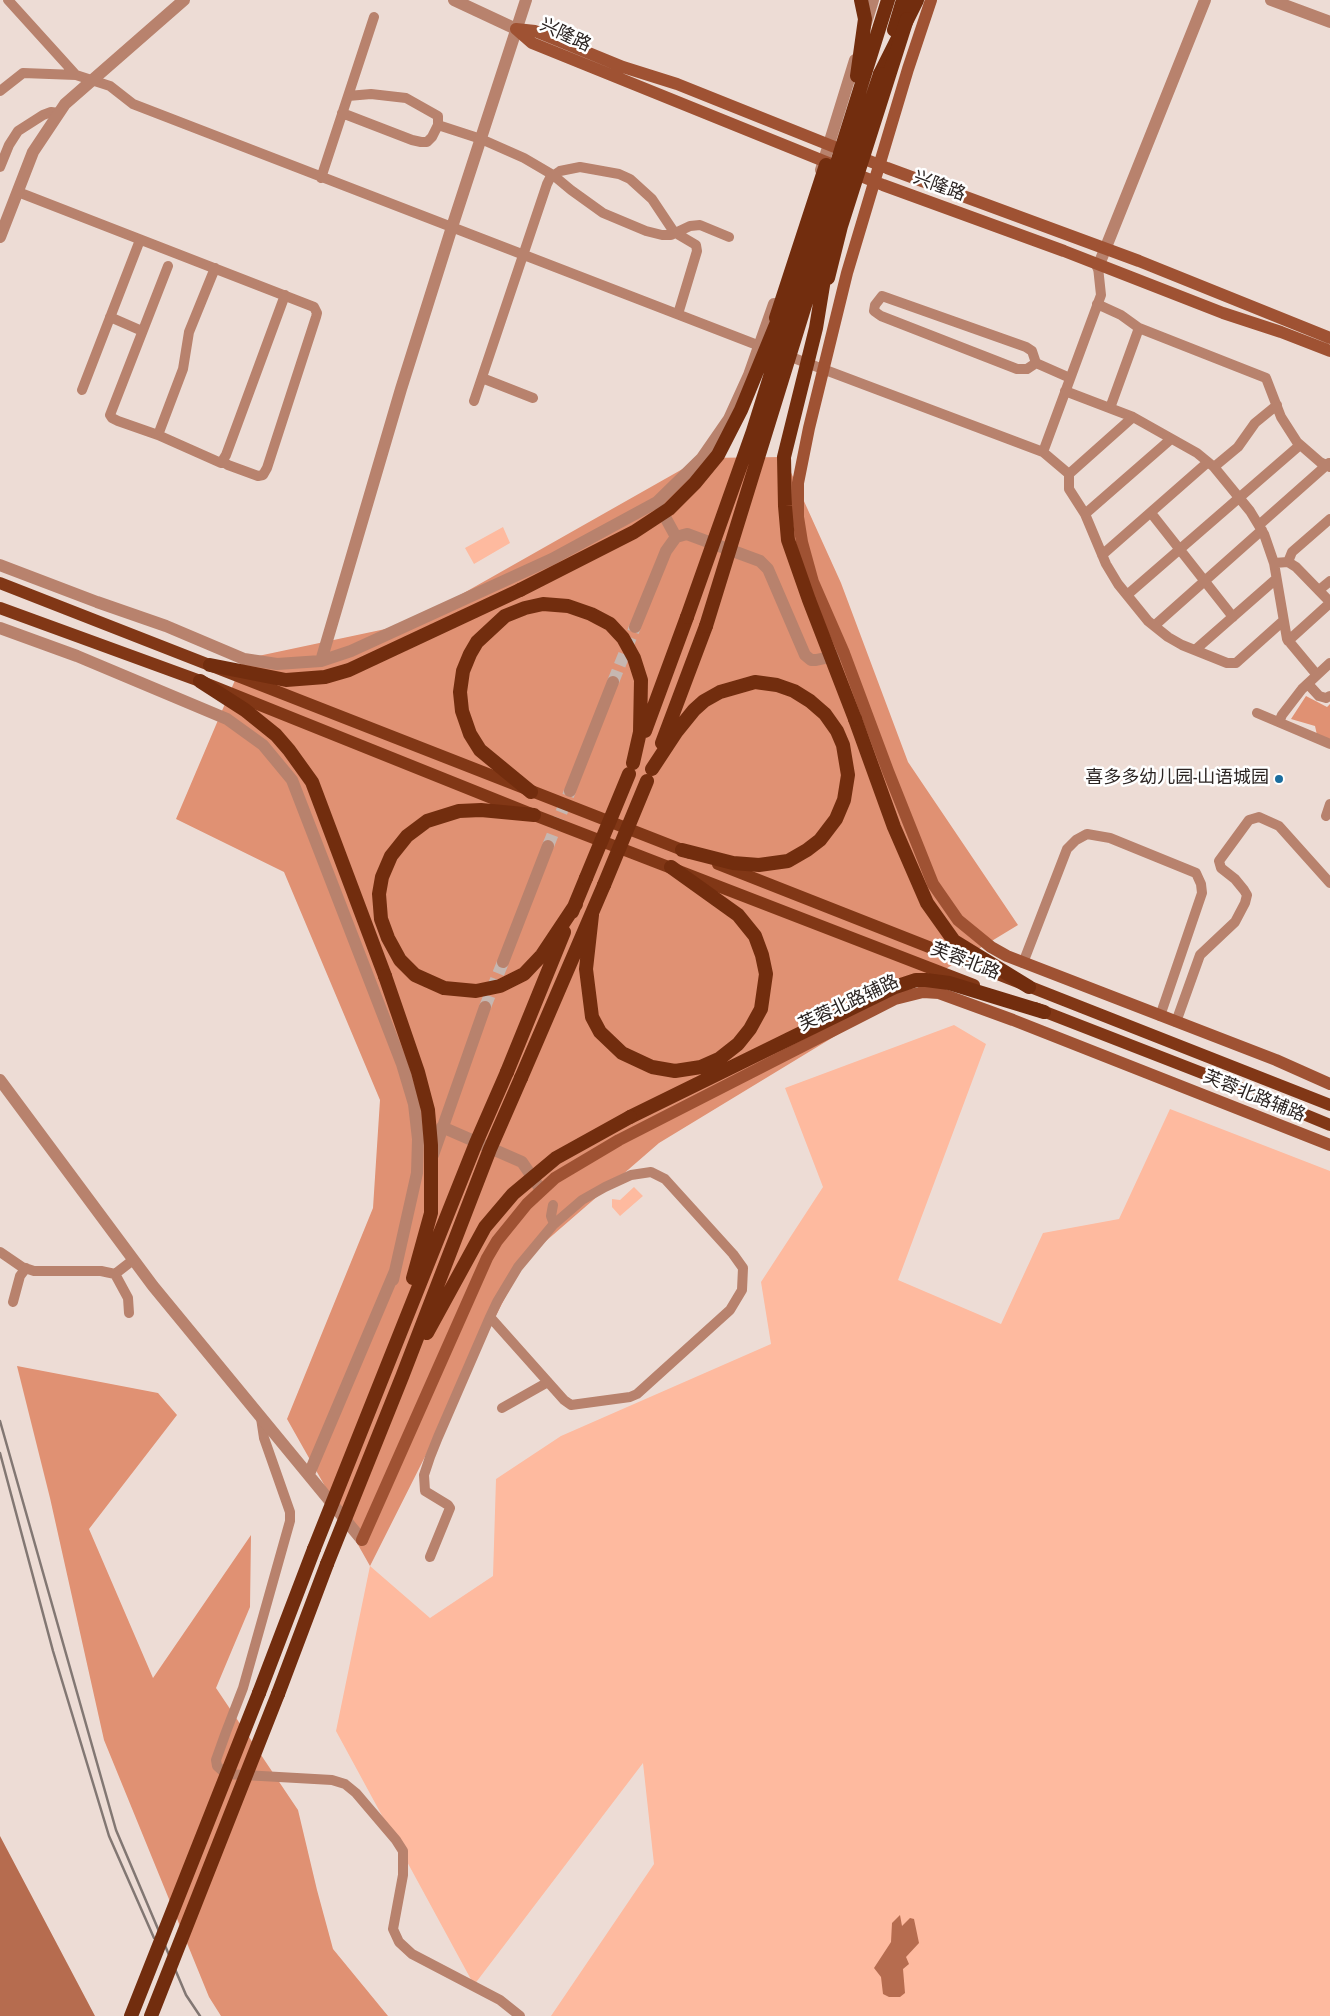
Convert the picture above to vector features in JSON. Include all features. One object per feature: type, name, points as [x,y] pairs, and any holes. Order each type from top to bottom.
[{"type":"highway","points":[[851,118],[865,19],[861,0]]},
{"type":"highway","points":[[152,2016],[490,1148],[592,915],[650,775],[706,626],[830,204],[851,118],[888,0]]},
{"type":"highway","points":[[210,665],[286,680],[325,677],[349,670],[520,590],[634,532],[669,509],[695,483],[718,455],[741,410],[830,204],[880,74],[903,0]]},
{"type":"highway","points":[[880,74],[917,0]]},
{"type":"highway","points":[[907,19],[841,226],[784,457],[788,540],[894,827],[927,902],[954,941],[1029,987]]},
{"type":"highway","points":[[761,364],[859,62]]},
{"type":"highway","points":[[816,328],[830,204]]},
{"type":"highway","points":[[130,2016],[260,1693],[314,1549],[395,1344],[631,769],[753,431],[830,204]]},
{"type":"highway","points":[[531,792],[480,750],[470,734],[462,711],[460,692],[463,671],[470,654],[478,642],[505,616],[542,604],[576,609],[610,624],[623,638],[634,658],[642,680],[642,711],[640,732],[631,769]]},
{"type":"highway","points":[[200,681],[245,710],[276,735],[312,782],[385,976],[421,1081],[428,1110],[431,1145],[431,1213],[395,1344]]},
{"type":"highway","points":[[650,775],[677,731],[704,701],[720,692],[755,682],[778,684],[810,701],[824,714],[837,731],[843,745],[848,775],[844,800],[836,819],[820,840],[807,850],[788,861],[759,865],[733,862],[682,850]]},
{"type":"highway","points":[[534,815],[481,810],[458,811],[427,821],[407,836],[391,856],[382,877],[379,894],[381,918],[388,938],[400,960],[415,975],[444,988],[476,992],[500,986],[524,974],[542,955],[576,904]]},
{"type":"highway","points":[[592,915],[586,969],[592,1017],[600,1032],[622,1053],[652,1067],[675,1072],[701,1067],[719,1059],[738,1044],[750,1030],[760,1009],[766,974],[762,954],[755,936],[738,915],[671,867]]},
{"type":"highway","points":[[402,1377],[485,1227],[513,1194],[556,1158],[630,1117],[895,987],[916,980],[949,983],[1044,1012]]},
{"type":"main road","points":[[931,0],[908,69],[847,273],[798,483],[798,517],[802,542],[814,582],[844,654],[933,884],[945,904],[958,920],[991,947],[1024,963],[1276,1060],[1330,1084]]},
{"type":"main road","name":"兴隆路","points":[[516,30],[535,31],[623,67],[677,84],[879,165],[1106,248],[1330,338]]},
{"type":"main road","name":"兴隆路","points":[[516,30],[532,42],[874,182],[1223,313],[1281,332],[1330,351]]},
{"type":"main road","name":"芙蓉北路","points":[[0,583],[1330,1105]]},
{"type":"main road","name":"芙蓉北路","points":[[0,608],[200,681],[534,815],[1233,1085],[1330,1125]]},
{"type":"main road","name":"芙蓉北路辅路","points":[[362,1540],[487,1258],[496,1241],[514,1218],[541,1190],[569,1169],[619,1140],[880,1005],[911,994],[923,992],[938,993],[1013,1020],[1330,1146]]},
{"type":"street","points":[[8,0],[76,75]]},
{"type":"street","points":[[0,237],[33,152],[65,104],[95,80],[184,0]]},
{"type":"street","points":[[454,0],[516,30]]},
{"type":"street","points":[[321,661],[401,389],[526,0]]},
{"type":"street","points":[[0,565],[166,626],[244,659],[278,664],[321,661],[352,651],[552,559],[657,502],[702,458],[729,419],[760,346],[824,162],[873,0]]},
{"type":"street","points":[[1043,452],[1101,295],[1099,266],[1204,0]]},
{"type":"street","points":[[1271,0],[1330,22]]},
{"type":"street","points":[[321,178],[374,17]]},
{"type":"street","points":[[0,91],[23,73],[76,75],[95,80],[110,86],[133,104],[321,178],[379,198],[760,346],[1043,452],[1069,474]]},
{"type":"street","points":[[342,113],[421,142],[427,142],[432,137],[438,124],[438,116],[406,98],[371,94],[348,96]]},
{"type":"street","points":[[0,167],[9,144],[18,131],[51,112],[59,114]]},
{"type":"street","points":[[438,124],[524,158],[554,175],[603,213],[646,231],[662,235],[677,234],[690,226],[700,225],[729,237]]},
{"type":"street","points":[[474,401],[547,184],[560,171],[580,167],[619,174],[630,179],[652,200],[677,234],[691,241],[698,248],[678,314]]},
{"type":"street","points":[[18,192],[314,307],[317,313],[267,468],[263,475],[258,476],[226,463],[221,463],[110,415],[168,266]]},
{"type":"street","points":[[82,390],[140,240]]},
{"type":"street","points":[[158,435],[183,369],[189,332],[215,268]]},
{"type":"street","points":[[221,463],[226,456],[284,295]]},
{"type":"street","points":[[1036,363],[1027,368],[1017,369],[881,316],[874,311],[874,305],[878,299],[885,296],[1026,348],[1032,351],[1036,363],[1070,378]]},
{"type":"street","points":[[1097,304],[1121,315],[1139,328],[1261,375],[1268,382],[1281,417],[1300,445],[1320,462],[1329,465],[1154,626]]},
{"type":"street","points":[[110,317],[142,331]]},
{"type":"street","points":[[1110,408],[1139,328]]},
{"type":"street","points":[[482,378],[533,398]]},
{"type":"street","points":[[1065,391],[1133,417],[1197,453],[1211,465],[1240,498],[1260,528],[1274,562],[1288,641],[1317,675]]},
{"type":"street","points":[[1102,555],[1150,513],[1211,465],[1238,447],[1255,423],[1277,405]]},
{"type":"street","points":[[1133,417],[1069,474],[1069,489],[1085,514],[1111,573],[1127,595],[1154,626],[1168,637],[1227,663],[1236,663],[1283,621]]},
{"type":"street","points":[[1085,514],[1171,439]]},
{"type":"street","points":[[1127,595],[1300,445]]},
{"type":"street","points":[[657,502],[676,537]]},
{"type":"street","points":[[1150,513],[1233,617]]},
{"type":"street","points":[[1288,562],[1292,552],[1330,519]]},
{"type":"street","points":[[635,627],[666,552],[676,537],[687,534],[760,561],[768,569],[805,655],[811,660],[844,654]]},
{"type":"street","points":[[1274,562],[1288,562],[1302,571],[1330,603],[1288,641]]},
{"type":"street","points":[[1195,650],[1276,579]]},
{"type":"street","points":[[1319,590],[1330,580]]},
{"type":"street","points":[[0,628],[77,656],[228,719],[263,745],[292,780],[402,1064],[414,1104],[418,1139],[417,1173],[393,1280]]},
{"type":"street","points":[[1279,722],[1282,715],[1308,684],[1330,663]]},
{"type":"street","points":[[570,791],[613,682]]},
{"type":"street","points":[[1308,684],[1319,696],[1326,698],[1330,696]]},
{"type":"street","points":[[1257,713],[1330,744]]},
{"type":"street","points":[[1326,816],[1330,804]]},
{"type":"street","points":[[1176,1022],[1200,955],[1235,922],[1245,903],[1247,896],[1244,890],[1235,879],[1221,868],[1218,861],[1249,820],[1259,817],[1279,826],[1330,883]]},
{"type":"street","points":[[1024,963],[1067,848],[1087,834],[1110,838],[1196,873],[1201,884],[1202,893],[1160,1016]]},
{"type":"street","points":[[503,962],[548,846]]},
{"type":"street","points":[[309,1474],[393,1280],[442,1127],[485,1007]]},
{"type":"street","points":[[0,1080],[153,1286],[362,1540]]},
{"type":"street","points":[[442,1127],[517,1159],[526,1166],[553,1205],[551,1216],[554,1224]]},
{"type":"street","points":[[430,1557],[450,1508],[425,1491],[424,1475],[438,1437],[490,1317],[504,1288],[518,1266],[554,1224],[598,1191],[630,1175],[644,1172],[659,1174],[734,1254],[742,1266],[743,1283],[740,1295],[730,1310],[637,1394],[625,1398],[571,1405],[490,1317]]},
{"type":"street","points":[[553,1205],[565,1205],[572,1209]]},
{"type":"street","points":[[0,1252],[34,1271],[101,1271],[115,1274],[134,1260]]},
{"type":"street","points":[[13,1302],[20,1276],[26,1268]]},
{"type":"street","points":[[115,1274],[128,1298],[129,1313]]},
{"type":"street","points":[[502,1408],[548,1382]]},
{"type":"street","points":[[261,1418],[264,1438],[290,1512],[290,1521],[243,1688],[216,1760],[217,1766],[226,1774],[332,1780],[345,1784],[356,1793],[403,1851],[403,1874],[393,1929],[399,1942],[412,1954],[500,2000],[520,2016]]},
{"type":"shaded area","points":[[784,457],[841,583],[908,762],[1018,925],[659,1143],[524,1260],[370,1566],[287,1419],[373,1208],[380,1100],[284,872],[176,819],[244,659],[409,624],[702,458]]},
{"type":"shaded area","points":[[503,527],[510,543],[474,564],[465,548]]},
{"type":"shaded area","points":[[1306,696],[1327,707],[1330,704],[1330,742],[1317,735],[1315,726],[1291,719]]},
{"type":"shaded area","points":[[954,1025],[986,1044],[898,1280],[1001,1324],[1043,1233],[1119,1219],[1170,1109],[1330,1171],[1330,2016],[551,2016],[654,1864],[643,1763],[474,1985],[336,1731],[370,1566],[430,1618],[493,1576],[496,1479],[561,1436],[771,1344],[761,1282],[823,1187],[785,1088]]},
{"type":"shaded area","points":[[634,1187],[643,1196],[620,1216],[612,1207],[612,1199],[620,1200]]},
{"type":"shaded area","points":[[17,1366],[158,1393],[177,1415],[89,1529],[153,1678],[251,1535],[250,1607],[216,1688],[298,1810],[333,1949],[388,2016],[221,2016],[209,1997],[104,1740],[50,1498]]},
{"type":"shaded area","points":[[0,1836],[95,2016],[0,2016]]},
{"type":"shaded area","points":[[900,1915],[902,1926],[910,1918],[914,1919],[919,1943],[906,1957],[909,1964],[903,1969],[905,1993],[900,1997],[889,1997],[883,1994],[881,1977],[874,1968],[891,1942],[892,1923]]},
{"type":"tunnel","points":[[613,682],[635,627]]},
{"type":"tunnel","points":[[548,846],[570,791]]},
{"type":"tunnel","points":[[485,1007],[503,962]]},
{"type":"railway","points":[[0,1421],[116,1830],[186,1995],[200,2016]]},
{"type":"railway","points":[[0,1453],[53,1651],[109,1836],[154,1938]]},
{"type":"place","name":"喜多多幼儿园-山语城园","points":[[1279,779]]}]
